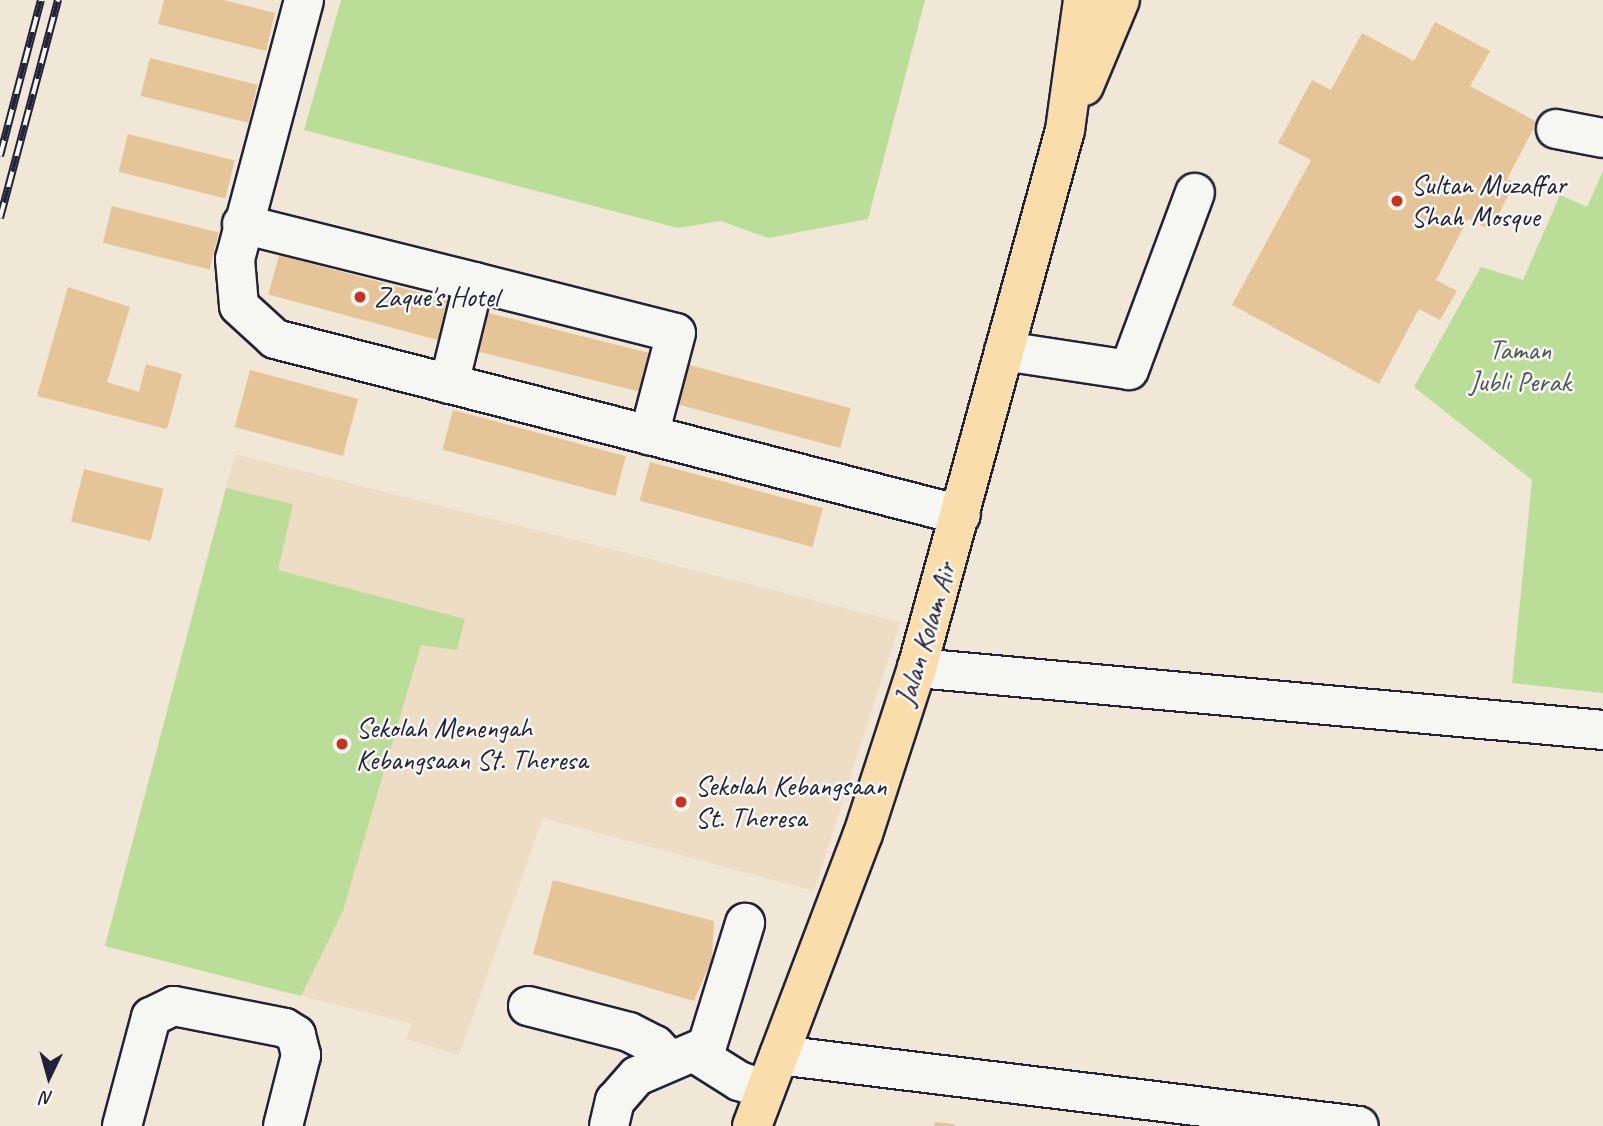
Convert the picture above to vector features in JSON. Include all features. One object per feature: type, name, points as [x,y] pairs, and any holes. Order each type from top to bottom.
[{"type":"main road","name":"Jalan Kolam Air","points":[[752,1126],[863,834],[917,668],[961,515],[1065,130],[1120,0]]},
{"type":"main road","name":"Jalan Kolam Air","points":[[1065,130],[1082,1]]},
{"type":"street","points":[[304,0],[242,224],[236,259],[239,306],[275,339],[961,515]]},
{"type":"street","points":[[1556,129],[1603,138]]},
{"type":"street","points":[[1004,351],[1129,370],[1195,193]]},
{"type":"street","points":[[242,224],[676,333],[649,435]]},
{"type":"street","points":[[449,384],[474,282]]},
{"type":"street","points":[[917,668],[1603,730]]},
{"type":"street","points":[[608,1126],[615,1101],[625,1088],[649,1068],[683,1057],[713,1036],[745,923]]},
{"type":"street","points":[[122,1126],[151,1017],[174,1006],[285,1028],[296,1035],[301,1055],[283,1126]]},
{"type":"street","points":[[528,1006],[629,1032],[739,1081],[766,1090]]},
{"type":"street","points":[[779,1055],[1291,1122],[1359,1126]]},
{"type":"shaded area","name":"Sekolah Menengah Kebangsaan St. Theresa","points":[[235,454],[900,622],[814,891],[543,818],[459,1055],[406,1039],[412,1024],[105,946]]},
{"type":"green space","points":[[341,0],[925,0],[868,219],[768,238],[721,221],[678,228],[304,130]]},
{"type":"green space","name":"Taman Jubli Perak","points":[[1603,171],[1603,693],[1512,683],[1532,480],[1414,387],[1481,267],[1523,280],[1560,195],[1587,207]]},
{"type":"green space","points":[[226,488],[293,504],[278,570],[465,619],[457,650],[421,645],[343,911],[301,996],[105,946]]},
{"type":"building","points":[[164,0],[224,0],[275,13],[266,51],[158,24]]},
{"type":"building","name":"Sultan Muzaffar Shah Mosque","points":[[1435,22],[1490,51],[1470,86],[1537,122],[1507,179],[1515,183],[1490,230],[1468,219],[1436,280],[1457,291],[1440,320],[1419,309],[1379,384],[1232,305],[1311,160],[1278,143],[1312,80],[1331,90],[1362,33],[1414,61]]},
{"type":"building","points":[[150,58],[258,85],[248,123],[141,96]]},
{"type":"building","points":[[128,134],[235,161],[225,198],[119,172]]},
{"type":"building","points":[[112,206],[219,233],[210,269],[103,243]]},
{"type":"building","name":"Zaque's Hotel","points":[[279,255],[452,301],[441,341],[268,295]]},
{"type":"building","points":[[68,287],[130,307],[107,382],[139,392],[146,364],[182,374],[167,429],[37,396]]},
{"type":"building","name":"Zaque's Hotel","points":[[481,311],[655,354],[645,393],[471,350]]},
{"type":"building","points":[[678,362],[851,408],[840,448],[667,402]]},
{"type":"building","points":[[250,370],[358,399],[343,456],[235,427]]},
{"type":"building","points":[[453,410],[626,456],[615,496],[442,450]]},
{"type":"building","points":[[650,462],[823,508],[813,547],[640,501]]},
{"type":"building","points":[[84,469],[164,489],[151,541],[71,521]]},
{"type":"building","points":[[553,880],[714,921],[712,959],[694,1001],[533,954]]},
{"type":"building","points":[[935,1122],[954,1124],[954,1126],[934,1126]]},
{"type":"railway","points":[[0,156],[41,0]]},
{"type":"railway","points":[[0,218],[58,0]]},
{"type":"place","name":"Sultan Muzaffar Shah Mosque","points":[[1397,201]]},
{"type":"place","name":"Zaque's Hotel","points":[[360,297]]},
{"type":"place","name":"Sekolah Menengah Kebangsaan St. Theresa","points":[[342,744]]},
{"type":"place","name":"Sekolah Kebangsaan St. Theresa","points":[[681,802]]}]
